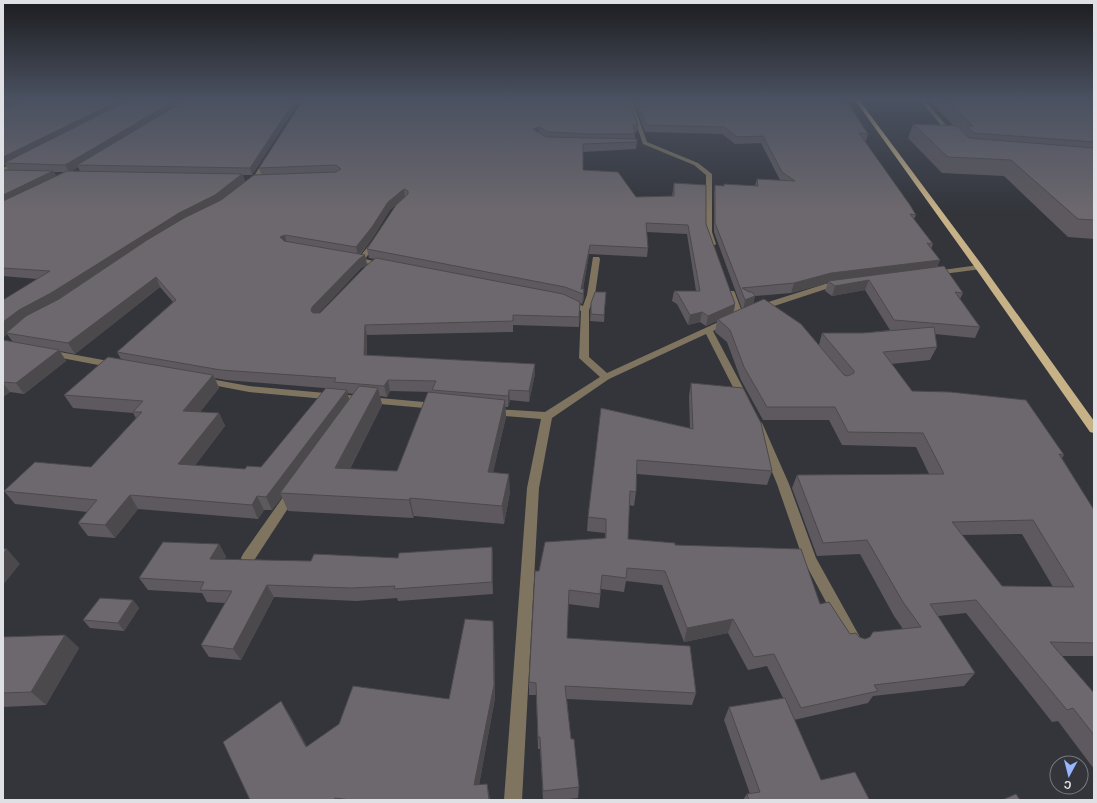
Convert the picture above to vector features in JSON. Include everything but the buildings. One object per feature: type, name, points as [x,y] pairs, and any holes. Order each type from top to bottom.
[{"type":"main road","points":[[884,137],[979,267],[1094,429]]},
{"type":"street","points":[[643,137],[645,143]]},
{"type":"street","points":[[638,143],[645,143],[696,164],[709,174],[709,232],[717,253]]},
{"type":"street","points":[[243,188],[255,179],[271,152]]},
{"type":"street","points":[[3,170],[24,160]]},
{"type":"street","points":[[3,174],[10,174]]},
{"type":"street","points":[[247,179],[262,179]]},
{"type":"street","points":[[380,233],[357,259],[390,267]]},
{"type":"street","points":[[596,259],[590,295],[584,310],[584,358],[606,377]]},
{"type":"street","points":[[366,271],[376,264]]},
{"type":"street","points":[[927,274],[979,267]]},
{"type":"street","points":[[485,411],[547,416],[606,377],[740,316],[770,304],[828,286],[851,283]]},
{"type":"street","points":[[730,288],[740,316]]},
{"type":"street","points":[[558,298],[584,310]]},
{"type":"street","points":[[770,304],[780,314]]},
{"type":"street","points":[[708,330],[760,428],[783,484],[810,559],[856,644]]},
{"type":"street","points":[[42,352],[126,367]]},
{"type":"street","points":[[196,380],[249,389],[446,407]]},
{"type":"street","points":[[352,411],[360,399]]},
{"type":"street","points":[[513,800],[533,488],[547,416]]},
{"type":"street","points":[[248,558],[301,482]]}]
